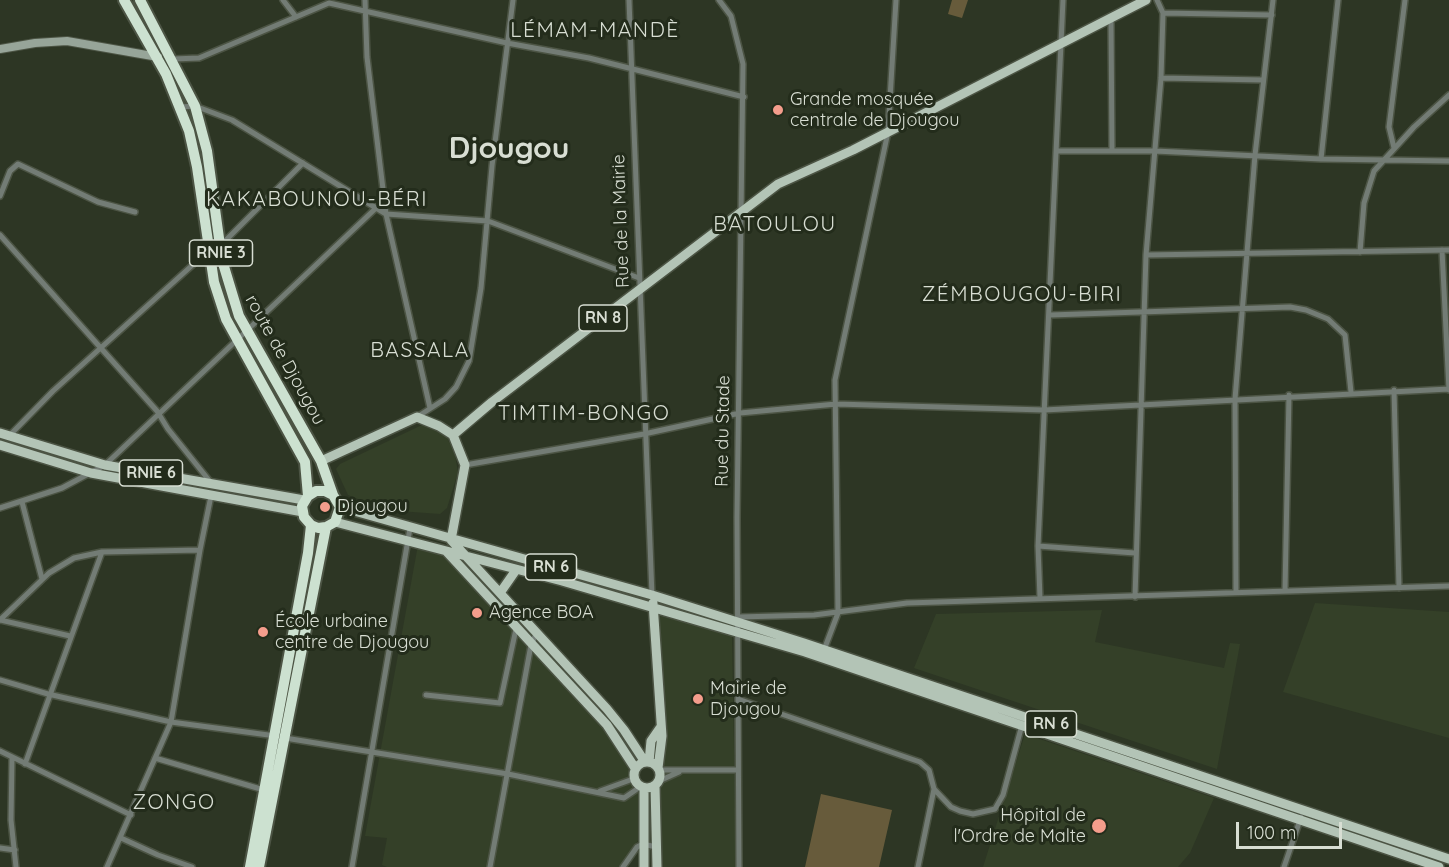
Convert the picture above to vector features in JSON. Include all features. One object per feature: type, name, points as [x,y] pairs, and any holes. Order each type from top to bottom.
[{"type":"highway","name":"RNIE 3","points":[[123,0],[157,57],[181,107],[197,167],[208,251],[218,297],[237,342],[305,462],[306,498],[303,512]]},
{"type":"highway","name":"route de Djougou","points":[[140,0],[173,59],[195,106],[207,151],[220,246],[231,294],[247,333],[321,461],[333,495]]},
{"type":"highway","points":[[306,498],[316,491],[325,491],[333,495]]},
{"type":"highway","name":"RNIE 3","points":[[333,495],[340,507]]},
{"type":"highway","points":[[250,867],[264,790],[330,525],[340,507]]},
{"type":"highway","points":[[259,867],[308,553],[311,525],[303,512]]},
{"type":"highway","points":[[311,525],[330,525]]},
{"type":"main road","name":"RN 8","points":[[453,435],[492,402],[778,184],[1062,45],[1146,0]]},
{"type":"main road","points":[[0,49],[35,42],[67,41],[173,59]]},
{"type":"main road","points":[[321,461],[417,417],[453,435],[465,465],[451,540]]},
{"type":"main road","name":"RNIE 6","points":[[4,435],[105,465],[213,485],[306,498]]},
{"type":"main road","name":"RNIE 6","points":[[0,446],[91,473],[303,512]]},
{"type":"main road","points":[[340,507],[451,540],[624,730],[647,762],[659,769],[657,867]]},
{"type":"main road","points":[[330,525],[408,540],[446,551],[614,732],[635,768],[633,778],[642,788],[644,867]]},
{"type":"main road","name":"RN 6","points":[[451,540],[652,595],[1022,725],[1439,867]]},
{"type":"main road","name":"RN 6","points":[[446,551],[654,607],[738,624]]},
{"type":"main road","points":[[500,593],[516,570]]},
{"type":"main road","name":"Rue de la Mairie","points":[[652,595],[663,746],[659,769]]},
{"type":"main road","name":"RN 6","points":[[821,653],[1304,809],[1449,859]]},
{"type":"main road","name":"Rue de la Mairie","points":[[647,762],[651,741],[660,728]]},
{"type":"main road","points":[[635,768],[647,762]]},
{"type":"main road","points":[[642,788],[657,784]]},
{"type":"street","points":[[283,0],[296,16]]},
{"type":"street","points":[[365,0],[375,132],[386,214],[430,408]]},
{"type":"street","points":[[417,417],[445,399],[456,387],[469,361],[488,221],[513,0]]},
{"type":"street","name":"Rue de la Mairie","points":[[629,0],[652,595]]},
{"type":"street","name":"Rue du Stade","points":[[719,0],[731,16],[736,35],[743,64],[744,98],[737,517],[739,867]]},
{"type":"street","points":[[821,653],[838,613],[835,380],[888,132],[896,0]]},
{"type":"street","points":[[1040,598],[1038,546],[1063,0]]},
{"type":"street","points":[[1135,597],[1146,255],[1161,78],[1163,14],[1157,0]]},
{"type":"street","points":[[1236,592],[1235,399],[1255,155],[1273,0]]},
{"type":"street","points":[[1322,159],[1338,0]]},
{"type":"street","points":[[1394,148],[1389,126],[1405,0]]},
{"type":"street","points":[[173,59],[199,58],[329,3],[632,69],[744,98]]},
{"type":"street","points":[[1163,14],[1272,15]]},
{"type":"street","points":[[1111,19],[1112,151]]},
{"type":"street","points":[[1161,78],[1263,80]]},
{"type":"street","points":[[1359,252],[1368,183],[1394,148],[1449,95]]},
{"type":"street","points":[[181,107],[195,106],[232,120],[386,214],[488,221],[639,278]]},
{"type":"street","points":[[1057,151],[1155,151],[1322,159],[1449,161]]},
{"type":"street","points":[[220,246],[303,163]]},
{"type":"street","points":[[0,196],[10,171],[18,164],[98,202],[135,212]]},
{"type":"street","points":[[0,508],[62,488],[105,465],[247,333],[375,209]]},
{"type":"street","points":[[0,234],[102,347],[213,485]]},
{"type":"street","points":[[465,465],[644,434],[740,413],[836,404],[1044,410],[1289,395],[1449,389],[1446,250],[1146,255]]},
{"type":"street","points":[[4,435],[208,251]]},
{"type":"street","points":[[1050,315],[1290,307],[1317,312],[1345,335],[1352,392]]},
{"type":"street","points":[[1394,390],[1399,588]]},
{"type":"street","points":[[1286,590],[1289,395]]},
{"type":"street","points":[[107,867],[171,722],[211,496]]},
{"type":"street","points":[[22,502],[42,579]]},
{"type":"street","points":[[352,867],[410,528]]},
{"type":"street","points":[[1038,546],[1136,553]]},
{"type":"street","points":[[0,620],[42,579],[74,558],[102,552],[200,550]]},
{"type":"street","points":[[25,764],[48,694],[102,552]]},
{"type":"street","points":[[738,624],[908,603],[1449,586]]},
{"type":"street","points":[[0,620],[70,636]]},
{"type":"street","points":[[426,695],[500,703],[516,629]]},
{"type":"street","points":[[490,867],[531,645],[537,632]]},
{"type":"street","points":[[0,680],[48,694],[171,722],[508,774],[624,798],[642,788]]},
{"type":"street","points":[[738,699],[920,762],[930,770],[934,789],[918,867]]},
{"type":"street","points":[[934,789],[951,807],[960,811],[973,814],[994,809],[1003,795],[1022,725]]},
{"type":"street","points":[[0,751],[131,815]]},
{"type":"street","points":[[12,758],[11,820],[16,867]]},
{"type":"street","points":[[155,758],[264,790]]},
{"type":"street","points":[[659,769],[674,769],[679,772]]},
{"type":"street","points":[[657,784],[679,772],[738,770]]},
{"type":"street","points":[[598,792],[633,778]]},
{"type":"street","points":[[1284,867],[1304,809]]},
{"type":"street","points":[[121,838],[166,859],[192,867]]},
{"type":"street","points":[[623,867],[637,847],[643,844],[656,847]]},
{"type":"street","points":[[0,848],[15,850]]},
{"type":"shaded area","points":[[952,0],[968,0],[962,18],[948,14]]},
{"type":"shaded area","points":[[424,424],[447,437],[455,455],[458,472],[447,508],[440,514],[385,510],[348,495],[336,469],[340,464]]},
{"type":"shaded area","points":[[418,545],[442,552],[508,626],[609,730],[640,777],[642,834],[621,867],[387,867],[382,865],[387,838],[365,836]]},
{"type":"shaded area","points":[[1315,603],[1449,612],[1449,738],[1283,692]]},
{"type":"shaded area","points":[[1102,610],[1095,642],[1224,668],[1230,643],[1240,644],[1217,769],[914,668],[936,614]]},
{"type":"shaded area","points":[[660,616],[732,634],[736,867],[660,867]]},
{"type":"shaded area","name":"Hôpital de l'Ordre de Malte","points":[[1025,734],[1214,798],[1190,853],[1178,867],[983,867]]},
{"type":"shaded area","points":[[821,794],[892,810],[879,867],[805,867]]},
{"type":"place","name":"Grande mosquée centrale de Djougou","points":[[778,110]]},
{"type":"place","name":"Djougou","points":[[325,507]]},
{"type":"place","name":"Agence BOA","points":[[477,613]]},
{"type":"place","name":"École urbaine centre de Djougou","points":[[263,632]]},
{"type":"place","name":"Mairie de Djougou","points":[[698,699]]},
{"type":"place","name":"Hôpital de l'Ordre de Malte","points":[[1099,826]]},
{"type":"district","name":"LÉMAM-MANDÈ","points":[[595,31]]},
{"type":"district","name":"Djougou","points":[[509,149]]},
{"type":"district","name":"KAKABOUNOU-BÉRI","points":[[317,200]]},
{"type":"district","name":"BATOULOU","points":[[775,225]]},
{"type":"district","name":"ZÉMBOUGOU-BIRI","points":[[1022,295]]},
{"type":"district","name":"BASSALA","points":[[420,351]]},
{"type":"district","name":"TIMTIM-BONGO","points":[[584,414]]},
{"type":"district","name":"ZONGO","points":[[174,803]]}]
